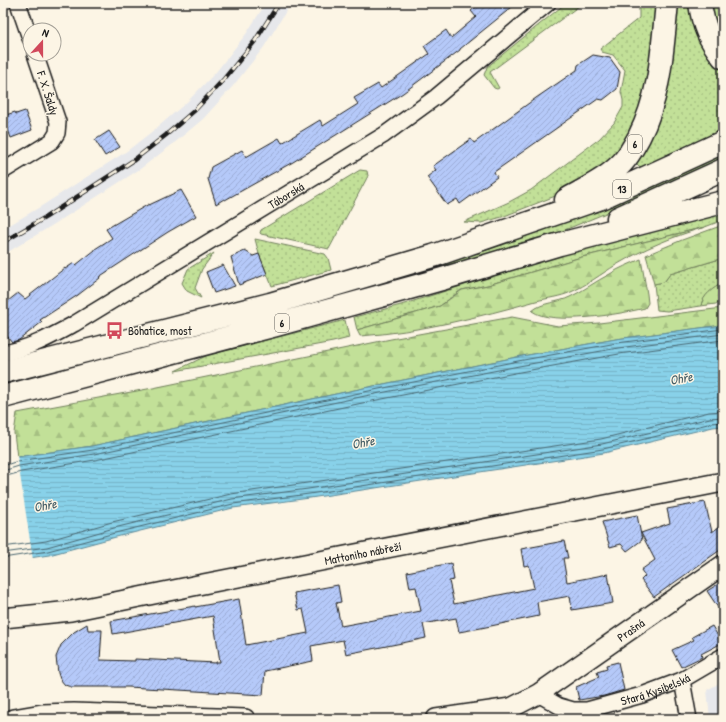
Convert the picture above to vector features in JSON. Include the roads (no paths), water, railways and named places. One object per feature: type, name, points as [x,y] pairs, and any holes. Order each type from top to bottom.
[{"type":"highway","name":"6","points":[[3,372],[270,304],[433,256],[517,228],[606,176],[622,163],[634,146],[647,122],[655,99],[662,57],[667,3]]},
{"type":"highway","points":[[700,3],[702,19],[712,42],[723,57]]},
{"type":"highway","name":"13","points":[[517,228],[601,198],[723,142]]},
{"type":"highway","name":"13","points":[[560,244],[723,170]]},
{"type":"highway","name":"6","points":[[3,397],[276,325],[442,279],[560,244],[723,202]]},
{"type":"street","points":[[18,3],[25,22]]},
{"type":"street","name":"Táborská","points":[[3,353],[12,352],[46,339],[74,324],[384,135],[436,97],[548,3]]},
{"type":"street","name":"F. X. Šaldy","points":[[3,171],[52,141],[57,133],[58,122],[38,62]]},
{"type":"street","name":"Mattoniho nábřeží","points":[[3,618],[71,611],[723,482]]},
{"type":"street","name":"Prašná","points":[[436,719],[511,708],[538,694],[723,565]]},
{"type":"street","name":"Stará Kysibelská","points":[[538,694],[559,706],[572,710],[587,710],[642,695],[682,680],[723,656]]},
{"type":"street","points":[[682,680],[689,719]]},
{"type":"street","points":[[13,719],[81,713],[245,719]]},
{"type":"water","name":"Ohře","points":[[723,325],[723,426],[713,427],[604,453],[310,498],[233,508],[49,555],[3,562],[3,462],[17,457],[92,446],[517,357],[616,339]]},
{"type":"railway","points":[[3,242],[46,217],[134,160],[195,110],[224,79],[255,41],[279,3]]},
{"type":"place","name":"Bohatice, most","points":[[115,330]]}]
